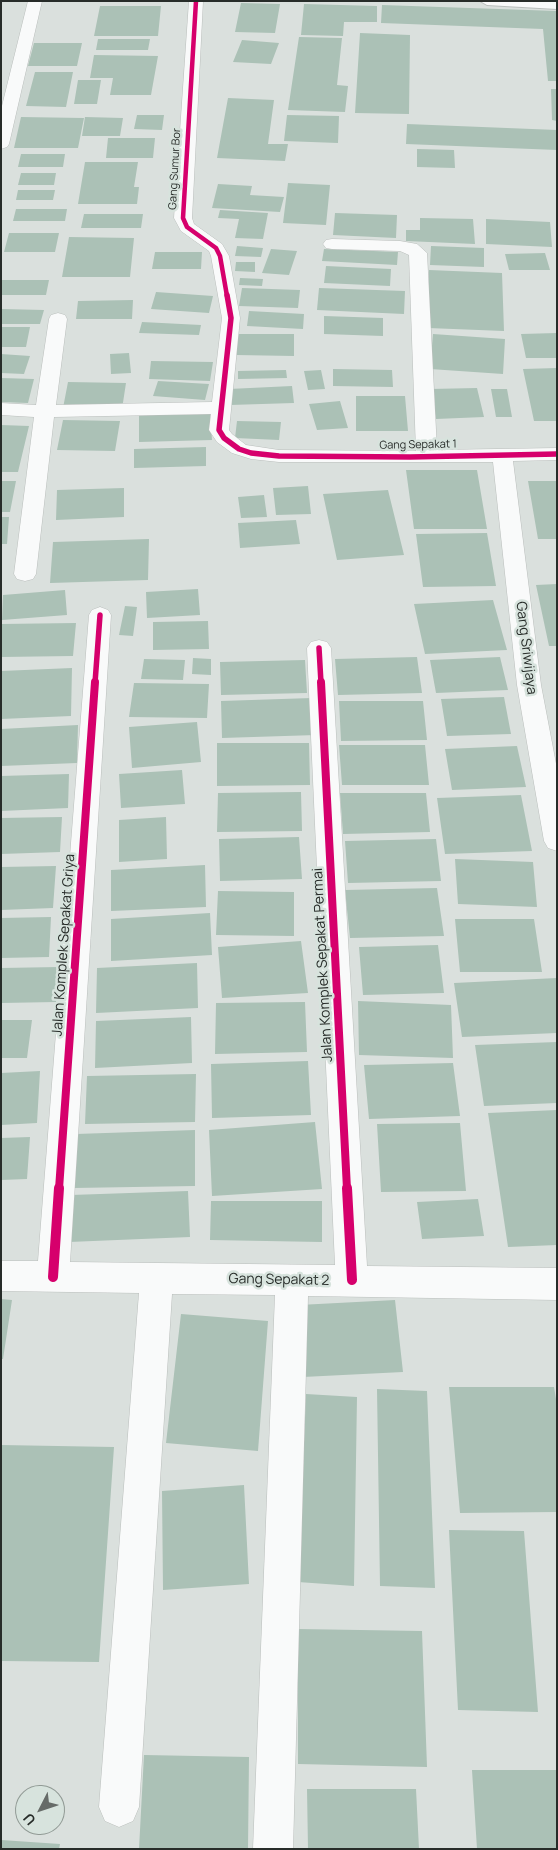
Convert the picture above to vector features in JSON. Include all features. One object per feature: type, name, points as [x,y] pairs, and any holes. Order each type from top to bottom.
[{"type":"street","points":[[1,144],[36,1]]},
{"type":"street","name":"Gang Sumur Bor","points":[[196,1],[183,218],[187,228],[216,248],[220,256],[231,318],[219,430],[224,438],[232,444],[251,453],[279,456]]},
{"type":"street","points":[[332,244],[400,246],[411,248],[418,253],[427,456]]},
{"type":"street","points":[[25,574],[58,319]]},
{"type":"street","points":[[1,409],[45,411],[222,408]]},
{"type":"street","name":"Gang Sriwijaya","points":[[502,454],[529,685],[557,841]]},
{"type":"street","name":"Gang Sepakat 1","points":[[279,456],[557,454]]},
{"type":"street","name":"Jalan Komplek Sepakat Griya","points":[[53,1277],[100,615]]},
{"type":"street","name":"Jalan Komplek Sepakat Permai","points":[[319,648],[352,1280]]},
{"type":"street","name":"Gang Sepakat 2","points":[[1,1276],[557,1284]]},
{"type":"street","points":[[119,1807],[157,1278]]},
{"type":"street","points":[[273,1849],[292,1280]]},
{"type":"lane","points":[[488,1],[557,5]]},
{"type":"building","points":[[241,3],[280,4],[275,33],[235,32]]},
{"type":"building","points":[[304,4],[377,6],[377,22],[344,22],[343,36],[301,35]]},
{"type":"building","points":[[382,5],[557,11],[557,81],[548,81],[543,29],[381,23]]},
{"type":"building","points":[[100,6],[161,6],[158,36],[94,36]]},
{"type":"building","points":[[360,33],[410,35],[409,114],[355,113]]},
{"type":"building","points":[[299,37],[342,38],[337,85],[348,86],[345,112],[288,110]]},
{"type":"building","points":[[98,39],[150,39],[148,50],[96,50]]},
{"type":"building","points":[[242,40],[279,43],[271,64],[233,62]]},
{"type":"building","points":[[34,43],[82,43],[77,66],[28,66]]},
{"type":"building","points":[[94,55],[158,56],[151,95],[110,95],[113,78],[90,78]]},
{"type":"building","points":[[35,72],[73,72],[66,107],[26,106]]},
{"type":"building","points":[[78,80],[101,80],[97,104],[74,104]]},
{"type":"building","points":[[551,89],[557,89],[557,121],[552,120]]},
{"type":"building","points":[[228,98],[274,100],[268,144],[288,144],[285,161],[217,158]]},
{"type":"building","points":[[137,115],[164,115],[162,130],[134,129]]},
{"type":"building","points":[[287,115],[339,116],[338,143],[284,141]]},
{"type":"building","points":[[21,117],[84,118],[78,148],[14,148]]},
{"type":"building","points":[[85,117],[123,118],[120,136],[82,136]]},
{"type":"building","points":[[407,124],[557,130],[557,150],[406,144]]},
{"type":"building","points":[[108,138],[155,138],[153,158],[106,158]]},
{"type":"building","points":[[417,149],[454,150],[455,168],[417,167]]},
{"type":"building","points":[[21,154],[65,154],[63,167],[18,167]]},
{"type":"building","points":[[85,162],[138,162],[134,187],[139,187],[137,204],[78,204]]},
{"type":"building","points":[[21,173],[56,173],[54,185],[18,185]]},
{"type":"building","points":[[288,183],[330,185],[326,225],[283,223]]},
{"type":"building","points":[[218,184],[252,186],[250,195],[284,197],[280,212],[212,208]]},
{"type":"building","points":[[18,190],[55,190],[53,200],[16,200]]},
{"type":"building","points":[[16,209],[67,209],[65,221],[13,221]]},
{"type":"building","points":[[220,210],[268,213],[263,239],[235,238],[239,219],[218,218]]},
{"type":"building","points":[[335,213],[397,215],[396,238],[333,235]]},
{"type":"building","points":[[84,214],[143,214],[141,228],[81,228]]},
{"type":"building","points":[[420,218],[473,219],[475,244],[406,241],[406,230],[420,230]]},
{"type":"building","points":[[486,219],[550,222],[552,247],[486,244]]},
{"type":"building","points":[[9,233],[59,233],[55,252],[4,252]]},
{"type":"building","points":[[69,237],[134,238],[130,277],[62,277]]},
{"type":"building","points":[[237,246],[263,248],[261,257],[235,256]]},
{"type":"building","points":[[431,246],[484,248],[484,267],[430,265]]},
{"type":"building","points":[[271,249],[297,251],[289,275],[262,273]]},
{"type":"building","points":[[324,249],[398,252],[397,265],[322,261]]},
{"type":"building","points":[[155,252],[202,252],[201,269],[152,269]]},
{"type":"building","points":[[545,253],[550,270],[509,270],[505,254]]},
{"type":"building","points":[[236,262],[255,262],[255,272],[235,271]]},
{"type":"building","points":[[326,266],[391,269],[390,286],[324,283]]},
{"type":"building","points":[[429,270],[502,273],[504,331],[428,328]]},
{"type":"building","points":[[240,278],[263,279],[262,286],[239,285]]},
{"type":"building","points":[[1,280],[49,280],[46,295],[1,295]]},
{"type":"building","points":[[242,288],[300,290],[298,308],[239,306]]},
{"type":"building","points":[[319,288],[405,291],[404,314],[317,310]]},
{"type":"building","points":[[156,292],[213,296],[209,313],[151,309]]},
{"type":"building","points":[[133,300],[132,319],[76,319],[78,301]]},
{"type":"building","points":[[1,309],[44,310],[40,324],[1,324]]},
{"type":"building","points":[[249,311],[304,314],[303,329],[247,326]]},
{"type":"building","points":[[324,316],[383,318],[383,336],[324,334]]},
{"type":"building","points":[[142,322],[201,325],[199,335],[139,333]]},
{"type":"building","points":[[1,327],[30,327],[26,347],[1,347]]},
{"type":"building","points":[[557,333],[557,358],[526,358],[521,334]]},
{"type":"building","points":[[237,334],[294,334],[294,356],[236,355]]},
{"type":"building","points":[[433,334],[505,339],[503,374],[430,369]]},
{"type":"building","points":[[129,353],[131,373],[111,374],[110,354]]},
{"type":"building","points":[[1,354],[30,356],[24,374],[1,373]]},
{"type":"building","points":[[151,361],[213,362],[210,381],[149,379]]},
{"type":"building","points":[[557,368],[557,421],[534,421],[523,369]]},
{"type":"building","points":[[333,369],[392,370],[393,387],[333,386]]},
{"type":"building","points":[[286,370],[287,378],[238,379],[238,371]]},
{"type":"building","points":[[321,370],[325,389],[308,390],[304,371]]},
{"type":"building","points":[[1,378],[34,379],[28,403],[1,402]]},
{"type":"building","points":[[158,381],[209,384],[205,400],[153,396]]},
{"type":"building","points":[[68,382],[126,383],[122,409],[63,408]]},
{"type":"building","points":[[292,386],[294,403],[230,405],[229,389]]},
{"type":"building","points":[[477,388],[484,417],[436,419],[430,389]]},
{"type":"building","points":[[491,389],[507,389],[512,417],[496,417]]},
{"type":"building","points":[[356,396],[405,396],[408,431],[356,431]]},
{"type":"building","points":[[340,401],[348,428],[317,430],[309,404]]},
{"type":"building","points":[[210,413],[212,440],[139,442],[139,415]]},
{"type":"building","points":[[63,420],[120,421],[115,451],[57,450]]},
{"type":"building","points":[[237,421],[281,422],[279,440],[235,438]]},
{"type":"building","points":[[1,425],[29,426],[18,472],[1,472]]},
{"type":"building","points":[[206,447],[206,466],[134,468],[134,449]]},
{"type":"building","points":[[406,470],[477,470],[487,529],[414,529]]},
{"type":"building","points":[[1,481],[16,481],[10,512],[1,512]]},
{"type":"building","points":[[528,481],[557,481],[557,539],[538,539]]},
{"type":"building","points":[[308,486],[311,514],[276,515],[273,488]]},
{"type":"building","points":[[124,488],[124,517],[56,520],[57,490]]},
{"type":"building","points":[[388,490],[404,555],[337,560],[323,494]]},
{"type":"building","points":[[264,495],[267,517],[241,518],[238,497]]},
{"type":"building","points":[[1,517],[9,517],[7,544],[1,544]]},
{"type":"building","points":[[296,520],[300,544],[240,548],[238,523]]},
{"type":"building","points":[[487,533],[496,586],[423,587],[416,534]]},
{"type":"building","points":[[149,539],[148,580],[50,583],[53,542]]},
{"type":"building","points":[[557,584],[557,646],[549,646],[536,585]]},
{"type":"building","points":[[198,589],[200,615],[147,618],[146,592]]},
{"type":"building","points":[[65,590],[67,615],[2,620],[3,595]]},
{"type":"building","points":[[493,600],[507,650],[425,654],[414,604]]},
{"type":"building","points":[[125,606],[137,607],[133,636],[119,635]]},
{"type":"building","points":[[208,621],[209,649],[153,650],[153,622]]},
{"type":"building","points":[[76,623],[73,656],[1,657],[1,624]]},
{"type":"building","points":[[417,657],[422,693],[338,695],[335,659]]},
{"type":"building","points":[[500,657],[508,690],[436,693],[430,660]]},
{"type":"building","points":[[193,658],[211,659],[211,675],[192,674]]},
{"type":"building","points":[[144,659],[185,660],[183,680],[141,679]]},
{"type":"building","points":[[305,660],[307,693],[221,695],[220,662]]},
{"type":"building","points":[[72,668],[71,716],[1,719],[1,671]]},
{"type":"building","points":[[134,683],[209,684],[207,718],[129,717]]},
{"type":"building","points":[[504,697],[511,734],[447,736],[441,699]]},
{"type":"building","points":[[312,698],[316,735],[222,738],[221,701]]},
{"type":"building","points":[[339,701],[423,701],[427,740],[341,741]]},
{"type":"building","points":[[197,722],[201,762],[132,768],[129,727]]},
{"type":"building","points":[[78,725],[77,763],[1,766],[1,729]]},
{"type":"building","points":[[217,743],[309,743],[310,785],[217,786]]},
{"type":"building","points":[[339,745],[425,745],[429,785],[342,785]]},
{"type":"building","points":[[517,746],[526,787],[452,790],[445,749]]},
{"type":"building","points":[[182,770],[185,804],[121,808],[119,774]]},
{"type":"building","points":[[69,774],[68,808],[1,811],[1,776]]},
{"type":"building","points":[[301,792],[302,831],[217,832],[218,793]]},
{"type":"building","points":[[340,793],[426,793],[430,832],[343,834]]},
{"type":"building","points":[[521,795],[532,851],[445,854],[437,798]]},
{"type":"building","points":[[62,817],[60,852],[1,854],[1,818]]},
{"type":"building","points":[[166,817],[167,859],[119,862],[119,820]]},
{"type":"building","points":[[299,837],[302,879],[220,881],[219,839]]},
{"type":"building","points":[[436,839],[441,881],[348,883],[345,841]]},
{"type":"building","points":[[455,859],[533,862],[537,907],[458,904]]},
{"type":"building","points":[[205,865],[206,907],[111,911],[111,870]]},
{"type":"building","points":[[56,866],[53,908],[1,910],[1,867]]},
{"type":"building","points":[[437,888],[444,936],[350,938],[345,890]]},
{"type":"building","points":[[218,891],[294,892],[294,936],[216,935]]},
{"type":"building","points":[[210,913],[212,955],[111,961],[111,919]]},
{"type":"building","points":[[51,917],[49,957],[1,958],[1,918]]},
{"type":"building","points":[[455,919],[534,919],[542,972],[460,972]]},
{"type":"building","points":[[301,941],[308,993],[222,998],[218,947]]},
{"type":"building","points":[[438,945],[444,993],[363,995],[359,947]]},
{"type":"building","points":[[197,963],[198,1008],[96,1013],[97,968]]},
{"type":"building","points":[[59,967],[56,1002],[1,1003],[1,968]]},
{"type":"building","points":[[557,978],[557,1033],[462,1037],[454,983]]},
{"type":"building","points":[[358,1001],[451,1005],[453,1058],[359,1055]]},
{"type":"building","points":[[305,1002],[307,1052],[215,1054],[216,1003]]},
{"type":"building","points":[[191,1017],[192,1063],[95,1068],[96,1021]]},
{"type":"building","points":[[1,1020],[32,1020],[27,1058],[1,1058]]},
{"type":"building","points":[[557,1042],[557,1103],[484,1106],[475,1045]]},
{"type":"building","points":[[308,1061],[311,1115],[212,1118],[211,1064]]},
{"type":"building","points":[[453,1063],[460,1116],[369,1119],[364,1065]]},
{"type":"building","points":[[40,1071],[37,1123],[1,1125],[1,1073]]},
{"type":"building","points":[[196,1074],[195,1122],[85,1124],[87,1076]]},
{"type":"building","points":[[557,1110],[557,1245],[508,1247],[488,1113]]},
{"type":"building","points":[[315,1122],[322,1189],[212,1196],[209,1130]]},
{"type":"building","points":[[460,1123],[466,1191],[381,1192],[377,1124]]},
{"type":"building","points":[[195,1130],[195,1186],[73,1188],[76,1134]]},
{"type":"building","points":[[30,1137],[27,1179],[1,1180],[1,1138]]},
{"type":"building","points":[[188,1191],[190,1237],[69,1242],[71,1195]]},
{"type":"building","points":[[478,1199],[484,1236],[422,1239],[417,1202]]},
{"type":"building","points":[[211,1201],[322,1201],[322,1242],[210,1240]]},
{"type":"building","points":[[1,1299],[12,1300],[3,1359],[1,1359]]},
{"type":"building","points":[[395,1300],[403,1372],[303,1377],[299,1305]]},
{"type":"building","points":[[181,1314],[268,1321],[258,1451],[166,1443]]},
{"type":"building","points":[[449,1387],[554,1387],[557,1405],[557,1512],[460,1513]]},
{"type":"building","points":[[377,1389],[427,1391],[435,1588],[380,1586]]},
{"type":"building","points":[[306,1394],[357,1397],[354,1586],[298,1582]]},
{"type":"building","points":[[1,1445],[114,1447],[99,1662],[1,1661]]},
{"type":"building","points":[[244,1485],[249,1584],[163,1590],[162,1491]]},
{"type":"building","points":[[449,1530],[524,1531],[538,1712],[458,1710]]},
{"type":"building","points":[[298,1629],[422,1631],[427,1767],[298,1764]]},
{"type":"building","points":[[144,1755],[249,1757],[248,1849],[139,1849]]},
{"type":"building","points":[[472,1770],[557,1770],[557,1849],[477,1849]]},
{"type":"building","points":[[307,1789],[416,1789],[419,1849],[308,1849]]},
{"type":"building","points":[[1,1840],[60,1844],[59,1849],[1,1849]]},
{"type":"cycle path","points":[[196,1],[183,218],[187,227],[216,248],[220,256],[231,318],[219,430],[224,438],[239,449],[251,453],[279,456],[410,457],[557,454]]},
{"type":"cycle path","points":[[53,1277],[100,615]]},
{"type":"cycle path","points":[[319,648],[352,1280]]}]
